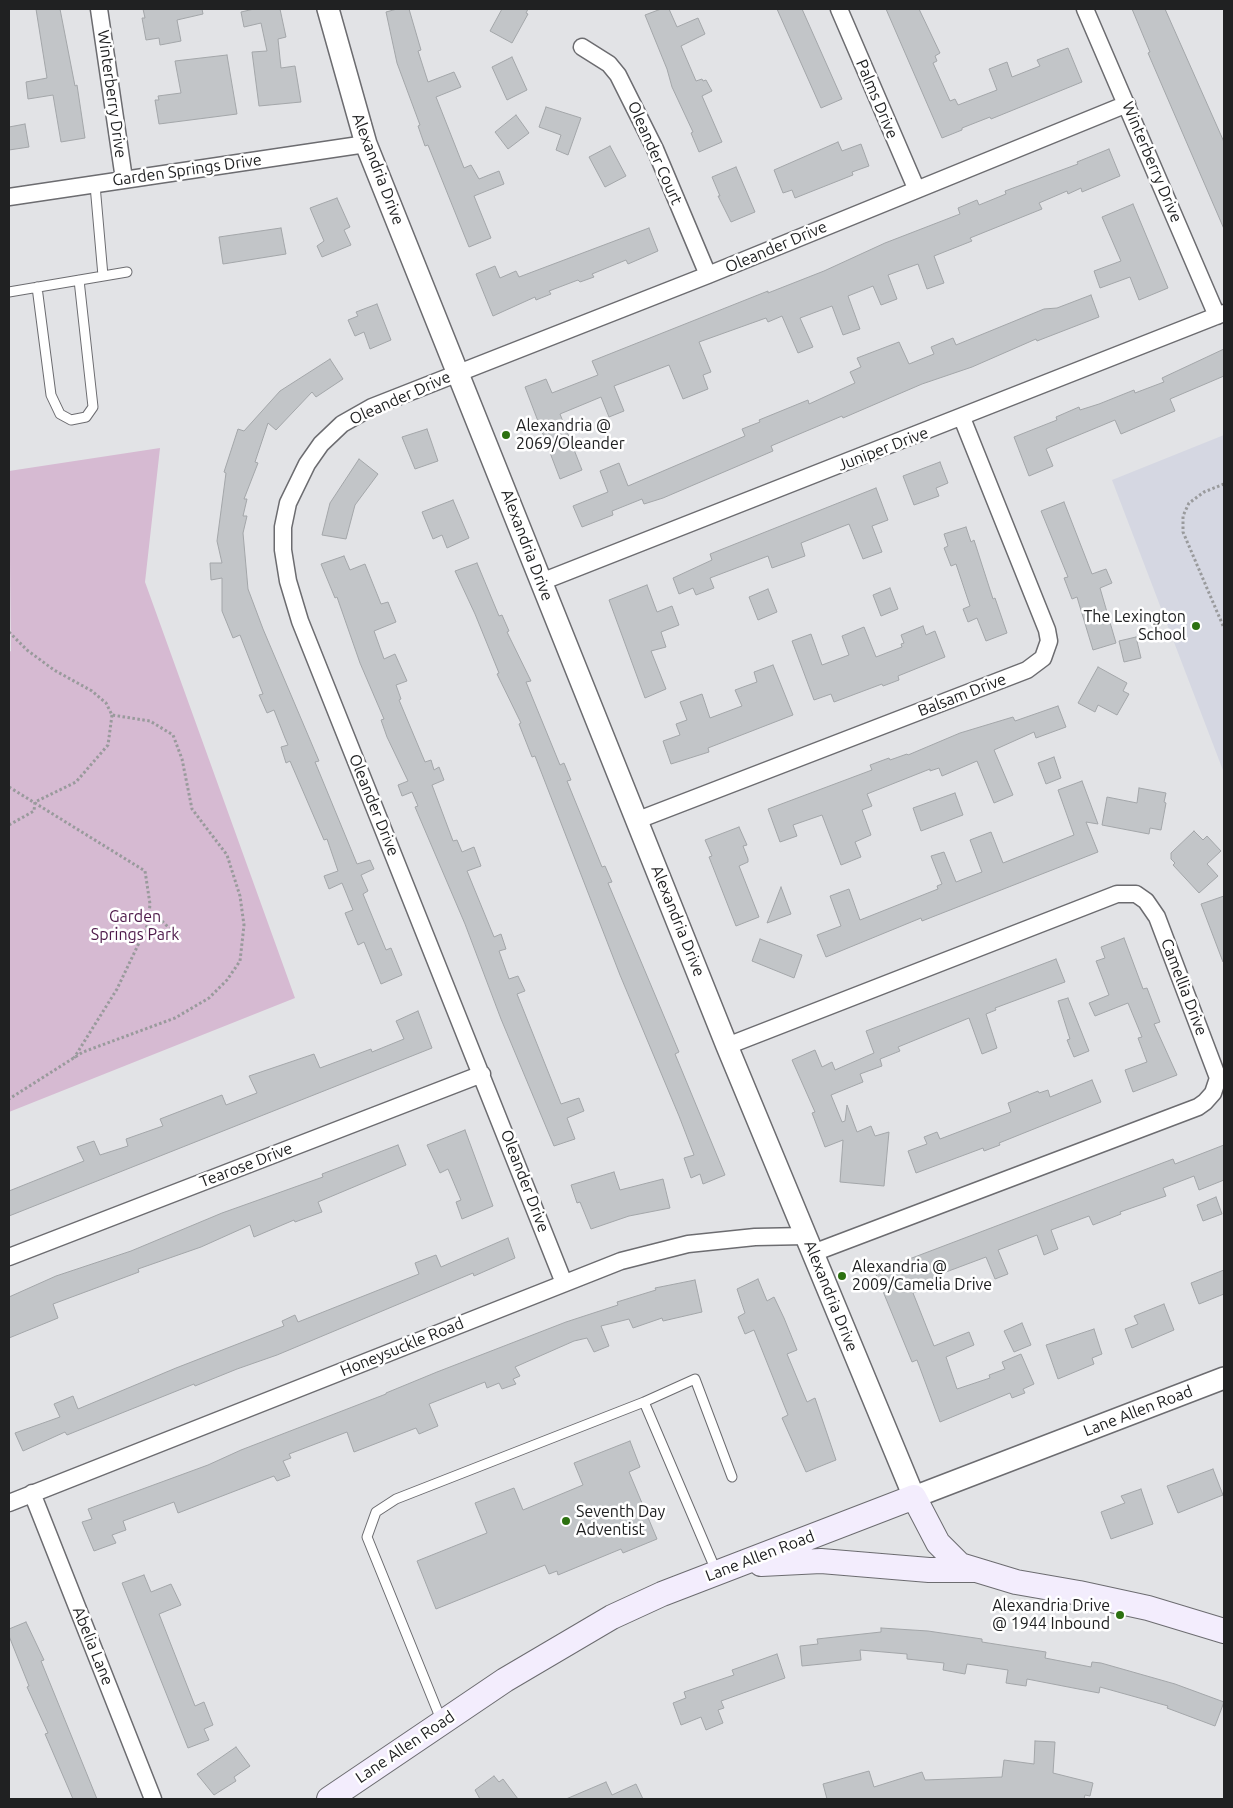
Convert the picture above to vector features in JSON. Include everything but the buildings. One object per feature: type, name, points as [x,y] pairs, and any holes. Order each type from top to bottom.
[{"type":"main road","name":"Lane Allen Road","points":[[330,1799],[442,1722],[589,1629],[662,1594],[914,1496]]},
{"type":"main road","name":"Alexandria Drive","points":[[914,1496],[938,1543],[960,1565],[1016,1582],[1148,1608],[1224,1631]]},
{"type":"main road","points":[[728,1569],[821,1561],[929,1570],[973,1570]]},
{"type":"street","name":"Winterberry Drive","points":[[99,9],[124,179]]},
{"type":"street","name":"Alexandria Drive","points":[[328,9],[366,144],[459,372],[727,1046],[914,1496]]},
{"type":"street","name":"Palms Drive","points":[[839,9],[916,188]]},
{"type":"street","name":"Winterberry Drive","points":[[1085,9],[1221,314]]},
{"type":"street","name":"Oleander Court","points":[[582,47],[608,64],[618,75],[655,149],[708,275]]},
{"type":"street","name":"Oleander Drive","points":[[564,1283],[300,621],[288,580],[283,550],[283,527],[288,503],[306,464],[321,444],[342,424],[372,407],[708,275],[916,188],[1127,104]]},
{"type":"street","name":"Garden Springs Drive","points":[[9,197],[366,144]]},
{"type":"street","name":"Juniper Drive","points":[[541,582],[962,418],[1221,314]]},
{"type":"street","name":"Balsam Drive","points":[[638,820],[1027,670],[1043,658],[1049,641],[1047,630],[962,418]]},
{"type":"street","name":"Camellia Drive","points":[[727,1046],[1117,894],[1136,894],[1146,901],[1157,917],[1218,1078],[1213,1093],[1205,1102],[1198,1107],[810,1244]]},
{"type":"street","name":"Tearose Drive","points":[[9,1257],[482,1074]]},
{"type":"street","name":"Honeysuckle Road","points":[[9,1503],[621,1261],[688,1244],[745,1238],[810,1244]]},
{"type":"street","name":"Lane Allen Road","points":[[914,1496],[1224,1378]]},
{"type":"street","name":"Abelia Lane","points":[[32,1494],[153,1799]]},
{"type":"lane","points":[[95,184],[103,276]]},
{"type":"lane","points":[[9,292],[127,272]]},
{"type":"lane","points":[[37,287],[51,395],[60,414],[71,420],[86,417],[93,407],[80,280]]},
{"type":"lane","points":[[442,1722],[367,1537],[376,1512],[396,1499],[644,1402],[695,1379],[732,1477]]},
{"type":"lane","points":[[644,1402],[728,1569]]},
{"type":"path","points":[[1224,484],[1204,492],[1189,503],[1183,516],[1183,532],[1224,628]]},
{"type":"path","points":[[9,632],[27,650],[54,670],[92,691],[106,703],[112,715],[108,745],[76,782],[35,802]]},
{"type":"path","points":[[9,1099],[83,1052],[175,1018],[208,998],[227,980],[240,961],[244,926],[240,896],[226,855],[192,809],[182,760],[173,735],[150,721],[112,715]]},
{"type":"path","points":[[9,787],[145,870],[150,904],[148,924],[117,989],[73,1058]]},
{"type":"path","points":[[9,825],[34,811],[35,802]]},
{"type":"path","points":[[148,917],[160,919],[172,931],[181,935]]},
{"type":"shaded area","name":"The Lexington School","points":[[1224,435],[1224,773],[1112,480]]},
{"type":"green space","name":"Garden Springs Park","points":[[160,448],[145,582],[295,998],[9,1112],[9,652],[11,651],[9,471]]},
{"type":"place","name":"Alexandria @ 2069/Oleander","points":[[506,435]]},
{"type":"place","name":"The Lexington School","points":[[1196,626]]},
{"type":"place","name":"Alexandria @ 2009/Camelia Drive","points":[[842,1276]]},
{"type":"place","name":"Seventh Day Adventist","points":[[566,1521]]},
{"type":"place","name":"Alexandria Drive @ 1944 Inbound","points":[[1120,1615]]}]
